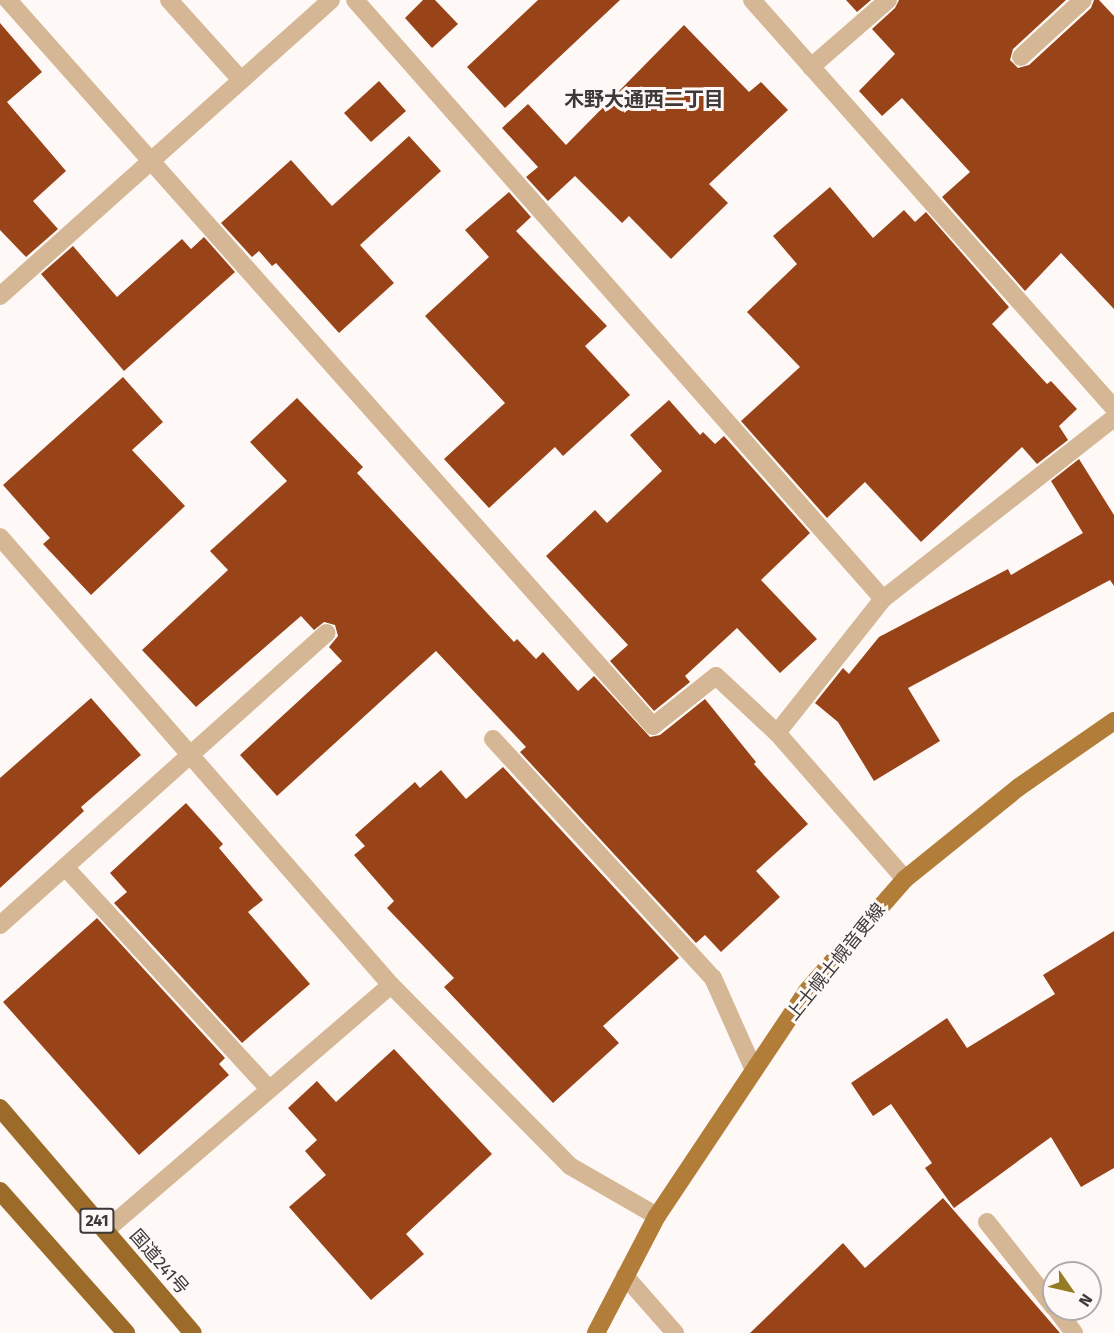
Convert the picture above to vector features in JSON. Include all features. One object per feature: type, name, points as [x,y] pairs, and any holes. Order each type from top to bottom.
[{"type":"highway","name":"国道241号","points":[[0,1108],[193,1333]]},
{"type":"highway","points":[[0,1191],[126,1333]]},
{"type":"main road","name":"上士幌士幌音更線","points":[[596,1333],[657,1216],[807,991],[904,879],[1019,786],[1114,721]]},
{"type":"street","points":[[8,0],[152,159],[653,726],[716,676],[777,733],[904,879]]},
{"type":"street","points":[[169,0],[241,80]]},
{"type":"street","points":[[0,296],[331,0]]},
{"type":"street","points":[[355,0],[883,599]]},
{"type":"street","points":[[752,0],[1114,408]]},
{"type":"street","points":[[811,67],[888,0]]},
{"type":"street","points":[[1021,57],[1083,0]]},
{"type":"street","points":[[777,733],[883,599],[1114,418]]},
{"type":"street","points":[[0,537],[391,985],[570,1166],[657,1216]]},
{"type":"street","points":[[0,925],[192,757],[327,633]]},
{"type":"street","points":[[493,739],[713,978],[754,1070]]},
{"type":"street","points":[[65,867],[269,1089]]},
{"type":"street","points":[[105,1231],[391,985]]},
{"type":"street","points":[[987,1222],[1042,1292]]},
{"type":"street","points":[[625,1276],[675,1333]]},
{"type":"street","points":[[1065,1321],[1074,1333]]},
{"type":"building","points":[[423,0],[435,0],[458,24],[432,48],[405,18]]},
{"type":"building","points":[[538,0],[620,0],[505,108],[467,67]]},
{"type":"building","points":[[846,0],[871,0],[857,12]]},
{"type":"building","points":[[899,0],[1066,0],[1013,49],[1010,60],[1018,68],[1029,65],[1091,8],[1094,0],[1099,0],[1114,16],[1114,309],[1061,253],[1025,291],[942,197],[970,172],[902,98],[882,116],[859,91],[895,54],[872,29],[895,8]]},
{"type":"building","points":[[0,23],[42,72],[7,102],[66,171],[33,201],[58,229],[26,257],[0,230]]},
{"type":"building","points":[[684,25],[749,92],[761,82],[788,110],[709,184],[728,203],[671,259],[629,216],[622,223],[575,176],[548,201],[526,177],[538,167],[502,128],[528,104],[566,145]]},
{"type":"building","points":[[379,81],[406,111],[371,142],[344,113]]},
{"type":"building","points":[[409,136],[441,171],[360,245],[394,283],[339,333],[276,263],[272,266],[259,251],[252,257],[221,223],[291,160],[332,206]]},
{"type":"building","points":[[830,187],[873,238],[904,210],[915,222],[926,212],[1009,307],[992,324],[1047,384],[1051,381],[1077,409],[1059,426],[1068,440],[1037,464],[1022,447],[921,542],[865,482],[827,518],[741,421],[800,367],[747,312],[797,264],[773,236]]},
{"type":"building","points":[[509,192],[531,217],[516,231],[607,326],[585,346],[630,395],[563,456],[555,447],[489,508],[444,459],[505,403],[425,316],[489,257],[465,230]]},
{"type":"building","points":[[204,237],[235,272],[124,371],[41,274],[73,246],[117,297],[182,239],[191,249]]},
{"type":"building","points":[[123,377],[163,422],[132,450],[185,506],[91,595],[43,544],[50,538],[3,485]]},
{"type":"building","points":[[297,398],[363,467],[357,473],[514,642],[517,639],[536,659],[543,652],[578,691],[594,676],[650,737],[660,735],[705,699],[756,762],[754,764],[808,824],[756,871],[780,897],[721,952],[705,935],[696,943],[520,752],[526,747],[436,651],[277,796],[240,755],[342,661],[329,647],[338,636],[335,625],[324,622],[314,630],[301,616],[196,707],[142,650],[228,570],[210,551],[287,481],[250,442]]},
{"type":"building","points":[[669,400],[700,435],[703,432],[715,444],[724,436],[810,533],[761,580],[817,639],[780,673],[737,628],[685,676],[690,682],[654,711],[610,661],[628,645],[546,556],[595,510],[607,523],[662,471],[630,435]]},
{"type":"building","points":[[1079,459],[1114,515],[1114,586],[1110,580],[908,688],[940,741],[874,781],[838,722],[815,703],[843,668],[849,674],[879,637],[1008,569],[1011,575],[1083,533],[1051,481]]},
{"type":"building","points":[[91,698],[141,755],[81,807],[84,811],[0,888],[0,778]]},
{"type":"building","points":[[503,767],[679,958],[603,1026],[619,1043],[553,1103],[444,987],[454,978],[387,908],[394,901],[354,855],[365,846],[355,835],[415,782],[420,788],[441,770],[466,799]]},
{"type":"building","points":[[186,803],[223,844],[219,848],[263,900],[248,912],[310,984],[242,1043],[114,903],[127,892],[110,873]]},
{"type":"building","points":[[97,918],[225,1058],[219,1064],[229,1075],[139,1155],[3,1002]]},
{"type":"building","points":[[1114,931],[1114,1168],[1081,1187],[1051,1137],[954,1208],[925,1168],[932,1163],[891,1104],[873,1116],[851,1083],[947,1018],[967,1048],[1055,994],[1043,975]]},
{"type":"building","points":[[394,1049],[492,1154],[406,1234],[424,1254],[371,1300],[289,1207],[326,1175],[305,1151],[317,1140],[288,1108],[317,1081],[336,1102]]},
{"type":"building","points":[[943,1198],[1042,1312],[1042,1321],[1050,1321],[1060,1333],[750,1333],[843,1243],[865,1268]]},
{"type":"district","name":"木野大通西二丁目","points":[[644,99]]}]
